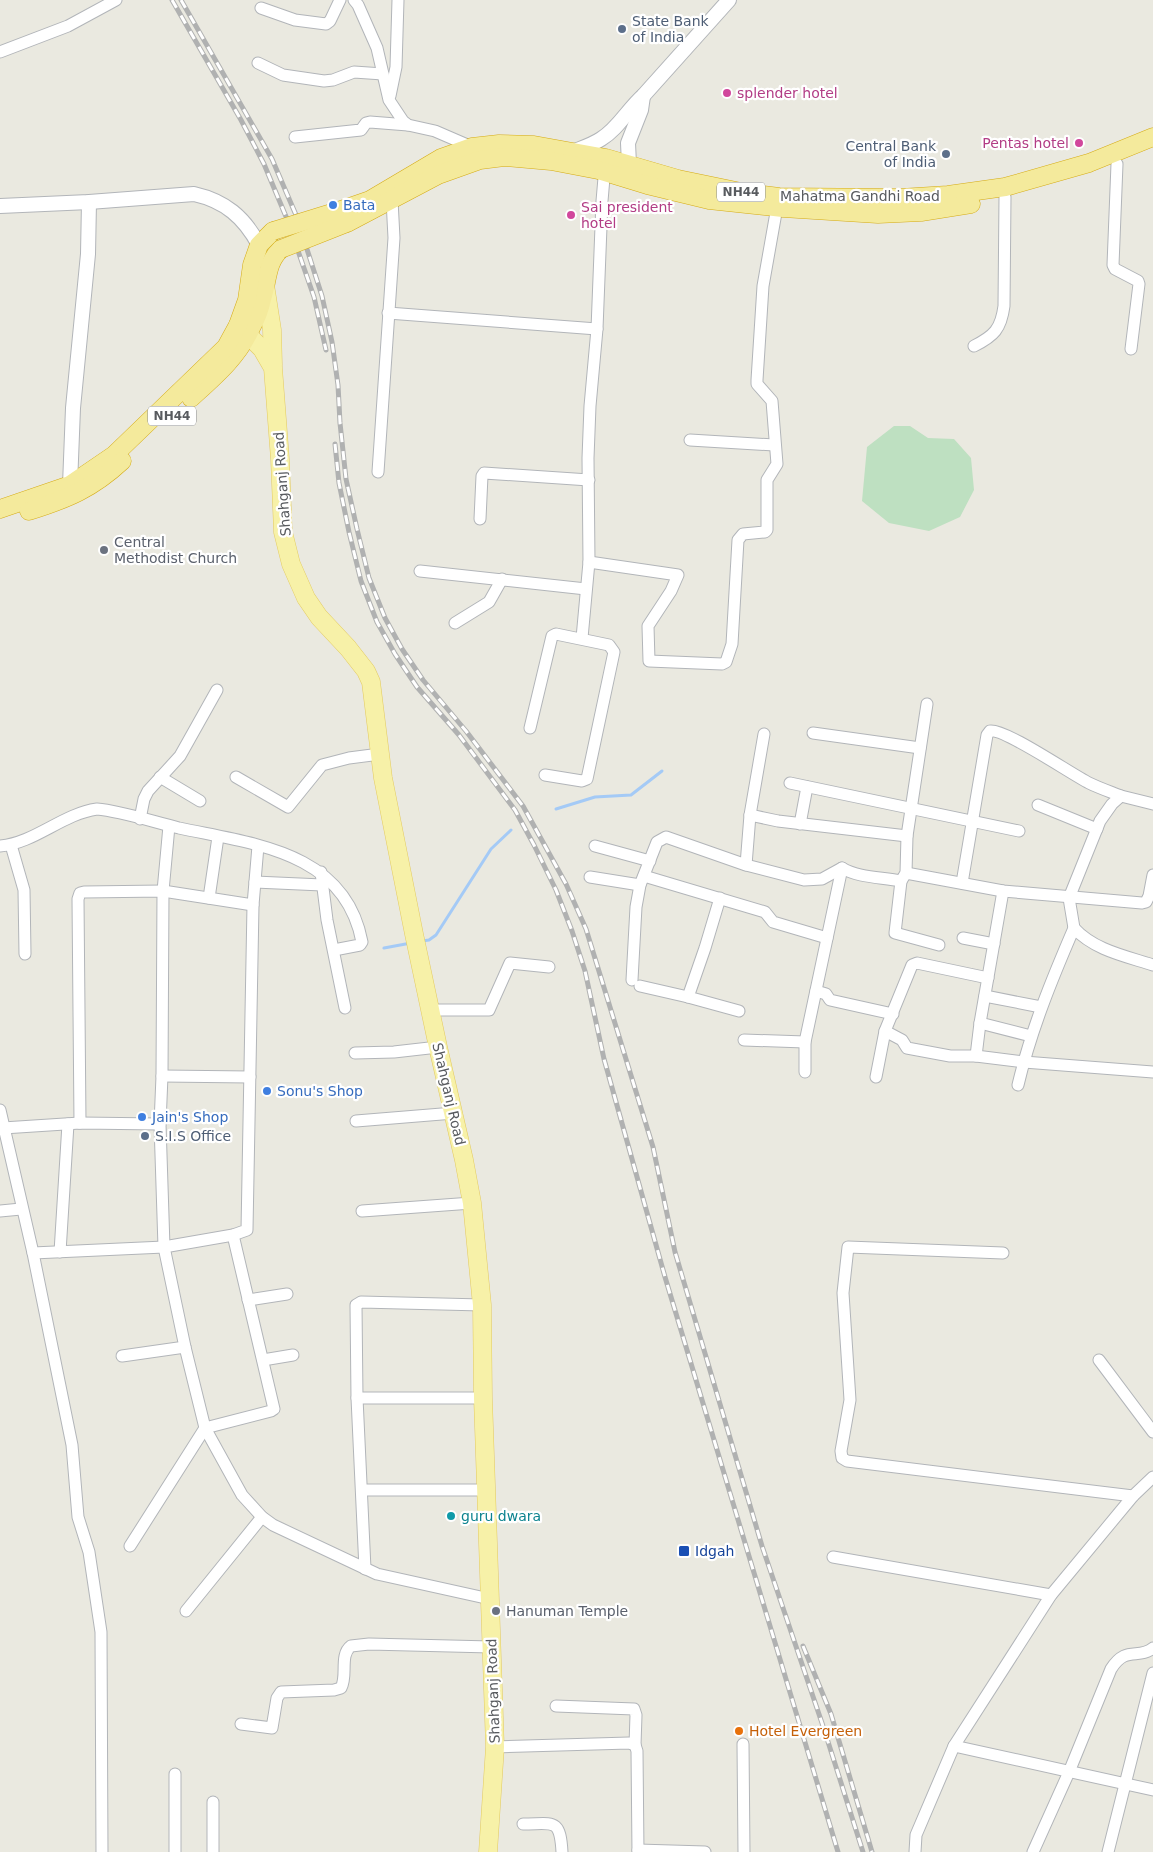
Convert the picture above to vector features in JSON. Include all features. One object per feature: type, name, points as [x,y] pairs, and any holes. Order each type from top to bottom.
[{"type":"highway","name":"Mahatma Gandhi Road","points":[[0,520],[53,504],[76,495],[90,486],[110,472],[233,357],[240,348],[244,330],[252,265],[259,245],[273,231],[344,217],[392,200],[438,175],[480,160],[504,157],[606,165],[629,164],[678,179],[741,192],[769,195],[900,198],[948,195],[1005,187],[1089,163],[1153,137]]},
{"type":"highway","name":"Mahatma Gandhi Road","points":[[0,509],[70,485],[114,455],[164,409],[244,330],[262,299],[271,260],[280,249],[344,217],[441,158],[472,147],[499,144],[534,145],[572,152],[606,165],[647,185],[709,200],[878,214],[921,212],[1005,197],[1086,177],[1153,150]]},
{"type":"main road","name":"Shahganj Road","points":[[265,285],[272,330],[283,532],[291,564],[306,598],[319,618],[348,648],[366,671],[371,682],[383,778],[420,964],[454,1113],[472,1203],[482,1305],[483,1398],[495,1747],[488,1852]]},
{"type":"main road","name":"Shahganj Road","points":[[244,330],[262,349],[273,368]]},
{"type":"main road","points":[[233,357],[246,352],[256,354],[273,368]]},
{"type":"street","points":[[0,52],[68,26],[116,0]]},
{"type":"street","points":[[261,8],[295,20],[326,24],[330,21],[340,0]]},
{"type":"street","points":[[354,0],[378,48],[389,100],[408,125]]},
{"type":"street","points":[[389,100],[396,67],[398,0]]},
{"type":"street","points":[[572,152],[602,139],[615,127],[633,104],[643,96],[729,0]]},
{"type":"street","points":[[258,63],[283,75],[324,81],[333,80],[354,72],[383,74]]},
{"type":"street","points":[[629,164],[628,143],[641,110],[643,96]]},
{"type":"street","points":[[295,136],[361,130],[366,123],[370,122],[408,125],[435,131],[472,147]]},
{"type":"street","points":[[1118,164],[1113,265],[1115,269],[1138,281],[1139,284],[1131,349]]},
{"type":"street","points":[[582,638],[589,562],[588,458],[590,406],[597,329],[602,201],[606,165]]},
{"type":"street","points":[[0,206],[89,202],[183,194],[204,196],[227,208],[244,221],[259,245]]},
{"type":"street","points":[[974,346],[990,338],[1003,317],[1005,197]]},
{"type":"street","points":[[378,472],[394,238],[392,200]]},
{"type":"street","points":[[70,485],[73,408],[88,254],[89,202]]},
{"type":"street","points":[[589,562],[678,575],[671,591],[648,626],[649,661],[726,663],[732,644],[738,540],[743,534],[767,530],[767,480],[777,464],[772,401],[757,384],[757,380],[763,286],[777,207]]},
{"type":"street","points":[[388,313],[597,329]]},
{"type":"street","points":[[690,440],[774,445]]},
{"type":"street","points":[[480,519],[482,476],[484,473],[589,480]]},
{"type":"street","points":[[420,571],[586,589]]},
{"type":"street","points":[[455,623],[489,602],[502,579]]},
{"type":"street","points":[[530,728],[552,636],[556,634],[582,638],[609,645],[614,652],[588,776],[585,781],[582,781],[545,775]]},
{"type":"street","points":[[140,819],[146,794],[180,756],[217,690]]},
{"type":"street","points":[[927,704],[907,836],[904,877],[895,933],[939,946]]},
{"type":"street","points":[[962,883],[987,735],[992,731],[998,731],[1092,785],[1121,796],[1153,804]]},
{"type":"street","points":[[813,733],[920,748]]},
{"type":"street","points":[[746,864],[750,815],[764,734]]},
{"type":"street","points":[[236,777],[288,807],[322,765],[349,758],[380,754]]},
{"type":"street","points":[[160,777],[200,801]]},
{"type":"street","points":[[790,783],[1020,831]]},
{"type":"street","points":[[800,824],[807,787]]},
{"type":"street","points":[[1018,1085],[1031,1036],[1074,928],[1069,898],[1100,821],[1112,804],[1121,796]]},
{"type":"street","points":[[1038,805],[1097,829]]},
{"type":"street","points":[[25,954],[24,890],[20,870],[6,845],[22,842],[88,811],[103,810],[258,846],[302,861],[321,872],[336,886],[350,906],[362,941],[360,944],[334,950]]},
{"type":"street","points":[[750,815],[800,824],[907,836]]},
{"type":"street","points":[[169,826],[163,891],[160,1124],[164,1247],[185,1347],[205,1428],[233,1482],[262,1517],[287,1532],[383,1576],[490,1600]]},
{"type":"street","points":[[209,898],[218,836]]},
{"type":"street","points":[[739,1011],[636,983],[636,907],[642,880],[656,842],[666,838],[787,876],[812,880],[822,879],[842,868]]},
{"type":"street","points":[[32,1253],[164,1247],[233,1235],[244,1232],[247,1228],[253,905],[258,846]]},
{"type":"street","points":[[595,846],[650,861]]},
{"type":"street","points":[[842,868],[850,873],[886,880],[904,877],[962,883],[1003,891],[1142,903],[1146,902],[1149,896],[1153,876]]},
{"type":"street","points":[[805,1072],[805,1042],[842,868]]},
{"type":"street","points":[[321,872],[326,920],[345,1008]]},
{"type":"street","points":[[590,877],[642,880],[720,898],[765,912],[773,922],[827,938]]},
{"type":"street","points":[[255,882],[322,885]]},
{"type":"street","points":[[80,1123],[80,893],[163,891],[253,905]]},
{"type":"street","points":[[976,1056],[1003,891]]},
{"type":"street","points":[[688,997],[720,898]]},
{"type":"street","points":[[1074,928],[1089,942],[1112,952],[1153,965]]},
{"type":"street","points":[[963,938],[994,944]]},
{"type":"street","points":[[431,1010],[489,1010],[510,963],[550,967]]},
{"type":"street","points":[[876,1077],[885,1031],[910,968],[914,964],[988,978]]},
{"type":"street","points":[[816,991],[826,994],[830,1000],[893,1014]]},
{"type":"street","points":[[985,996],[1041,1008]]},
{"type":"street","points":[[980,1023],[1031,1036]]},
{"type":"street","points":[[885,1031],[902,1040],[908,1048],[936,1054],[1153,1072]]},
{"type":"street","points":[[744,1040],[805,1042]]},
{"type":"street","points":[[356,1053],[394,1052],[438,1047]]},
{"type":"street","points":[[162,1076],[250,1077]]},
{"type":"street","points":[[0,1110],[5,1158],[32,1253],[72,1445],[78,1517],[89,1552],[100,1616],[102,1852]]},
{"type":"street","points":[[356,1121],[454,1113]]},
{"type":"street","points":[[3,1128],[80,1123],[160,1124]]},
{"type":"street","points":[[60,1252],[68,1124]]},
{"type":"street","points":[[362,1211],[472,1203]]},
{"type":"street","points":[[0,1211],[21,1209]]},
{"type":"street","points":[[130,1546],[205,1428],[273,1410],[274,1406],[233,1235]]},
{"type":"street","points":[[1004,1253],[848,1247],[843,1293],[850,1400],[842,1458],[847,1461],[1133,1496]]},
{"type":"street","points":[[248,1300],[287,1294]]},
{"type":"street","points":[[365,1569],[355,1309],[358,1303],[482,1305]]},
{"type":"street","points":[[122,1356],[185,1347]]},
{"type":"street","points":[[263,1360],[293,1355]]},
{"type":"street","points":[[1099,1360],[1153,1432]]},
{"type":"street","points":[[357,1398],[483,1398]]},
{"type":"street","points":[[915,1852],[916,1835],[954,1746],[1051,1595],[1133,1496],[1153,1477]]},
{"type":"street","points":[[362,1490],[486,1490]]},
{"type":"street","points":[[186,1611],[262,1517]]},
{"type":"street","points":[[834,1557],[1051,1595]]},
{"type":"street","points":[[241,1724],[272,1728],[277,1698],[281,1692],[339,1689],[342,1686],[346,1650],[351,1646],[369,1644],[491,1647]]},
{"type":"street","points":[[1033,1852],[1069,1772],[1113,1665],[1127,1654],[1151,1653]]},
{"type":"street","points":[[1108,1852],[1153,1673]]},
{"type":"street","points":[[556,1706],[634,1709],[636,1715],[638,1851],[705,1852]]},
{"type":"street","points":[[495,1747],[629,1743],[635,1745]]},
{"type":"street","points":[[743,1744],[744,1852]]},
{"type":"street","points":[[954,1746],[1153,1790]]},
{"type":"street","points":[[175,1774],[175,1852]]},
{"type":"street","points":[[213,1802],[213,1852]]},
{"type":"street","points":[[523,1824],[550,1824],[557,1827],[560,1832],[562,1852]]},
{"type":"green space","points":[[894,426],[910,426],[928,438],[954,439],[971,458],[974,490],[960,517],[929,531],[889,523],[862,501],[867,447]]},
{"type":"waterway","points":[[556,809],[595,797],[631,795],[662,771]]},
{"type":"waterway","points":[[422,941],[429,940],[436,935],[491,849],[511,830]]},
{"type":"waterway","points":[[384,948],[411,943]]},
{"type":"railway","points":[[172,0],[264,164],[287,219],[314,297],[326,350]]},
{"type":"railway","points":[[181,0],[272,159],[296,215],[322,296],[332,342],[338,385],[346,479],[357,529],[369,578],[385,618],[402,649],[423,680],[466,731],[523,806],[566,884],[586,929],[653,1147],[675,1252],[762,1546],[823,1726],[863,1852]]},
{"type":"railway","points":[[335,444],[339,483],[349,532],[361,581],[377,622],[417,687],[459,735],[515,810],[556,890],[572,931],[585,971],[604,1059],[665,1277],[838,1852]]},
{"type":"railway","points":[[803,1646],[831,1714],[872,1852]]},
{"type":"place","name":"State Bank of India","points":[[622,29]]},
{"type":"place","name":"splender hotel","points":[[727,93]]},
{"type":"place","name":"Pentas hotel","points":[[1079,143]]},
{"type":"place","name":"Central Bank of India","points":[[946,154]]},
{"type":"place","name":"Bata","points":[[333,205]]},
{"type":"place","name":"Sai president hotel","points":[[571,215]]},
{"type":"place","name":"Central Methodist Church","points":[[104,550]]},
{"type":"place","name":"Sonu's Shop","points":[[267,1091]]},
{"type":"place","name":"Jain's Shop","points":[[142,1117]]},
{"type":"place","name":"S.I.S Office","points":[[145,1136]]},
{"type":"place","name":"guru dwara","points":[[451,1516]]},
{"type":"place","name":"Idgah","points":[[684,1551]]},
{"type":"place","name":"Hanuman Temple","points":[[496,1611]]},
{"type":"place","name":"Hotel Evergreen","points":[[739,1731]]}]
